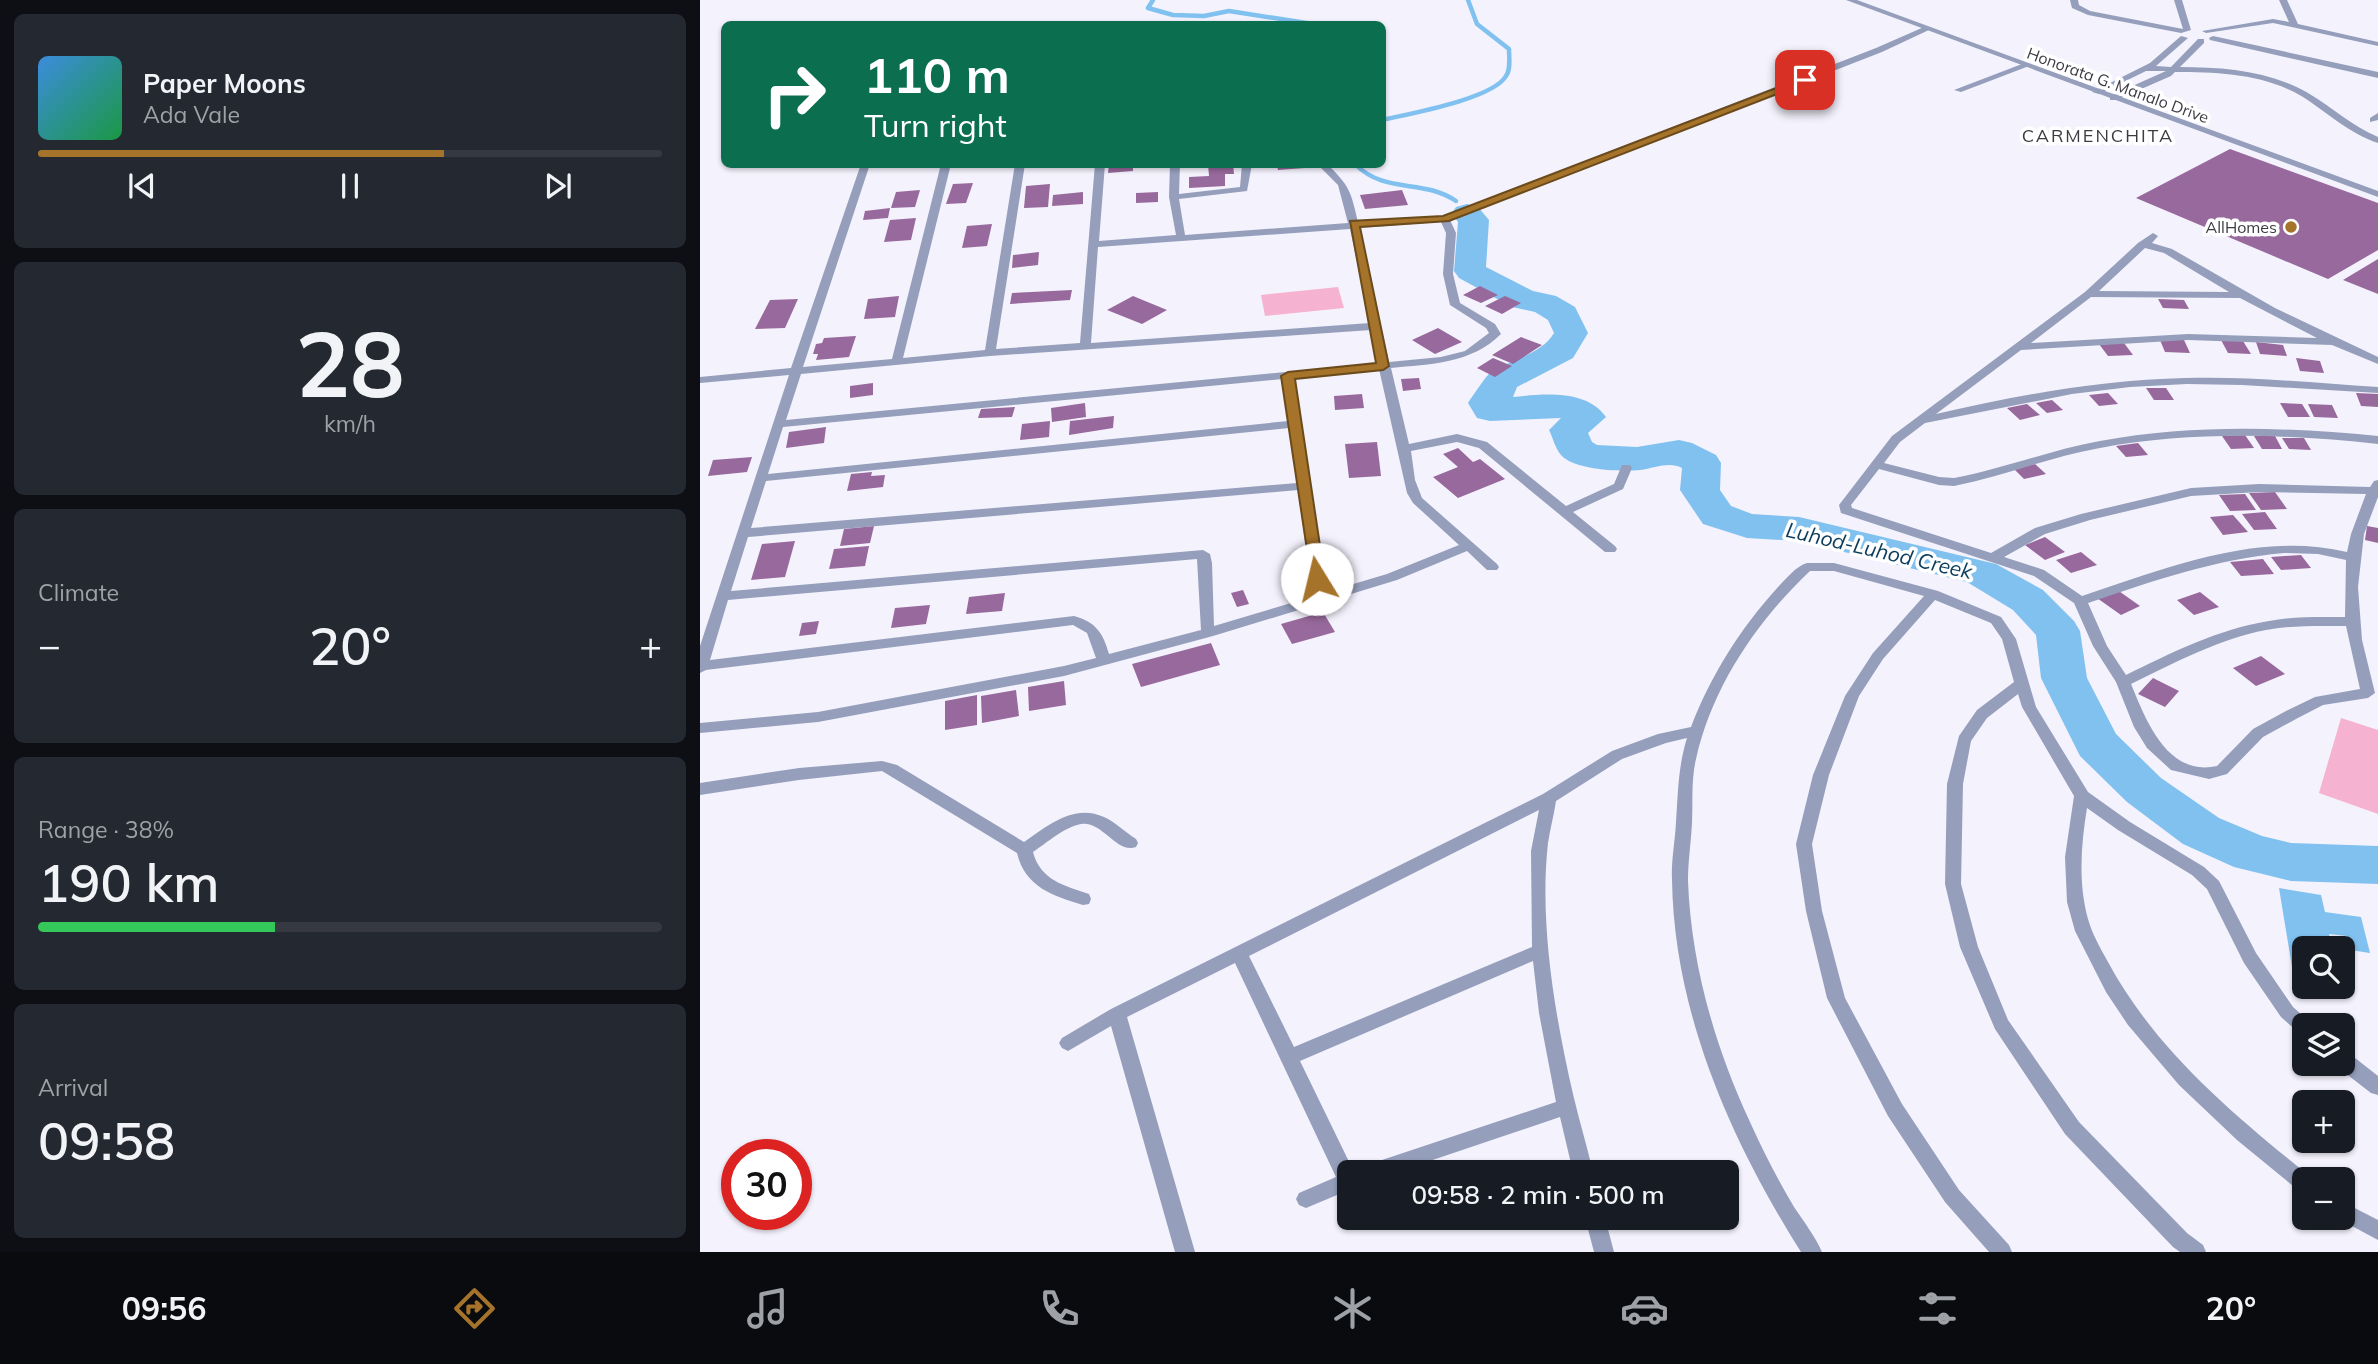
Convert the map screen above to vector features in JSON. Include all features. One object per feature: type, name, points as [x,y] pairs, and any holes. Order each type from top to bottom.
[{"type":"street","name":"Honorata G. Manalo Drive","points":[[1850,0],[2378,194]]},
{"type":"street","points":[[2074,0],[2075,6],[2088,13],[2184,33],[2209,34],[2378,75]]},
{"type":"street","points":[[2178,0],[2184,33]]},
{"type":"street","points":[[2283,0],[2294,24]]},
{"type":"street","points":[[2113,98],[2175,69],[2209,34],[2257,22],[2294,24],[2378,44]]},
{"type":"street","points":[[1095,244],[1445,219],[1880,50],[1927,29]]},
{"type":"street","points":[[2184,33],[2202,41]]},
{"type":"street","points":[[2096,92],[2153,65],[2184,33]]},
{"type":"street","points":[[1958,90],[2025,66]]},
{"type":"street","points":[[2143,69],[2239,74],[2293,89],[2352,129],[2378,140]]},
{"type":"street","points":[[865,168],[700,667],[1074,620],[1086,622],[1093,628],[1104,660]]},
{"type":"street","points":[[897,361],[945,168]]},
{"type":"street","points":[[990,353],[1019,168]]},
{"type":"street","points":[[1085,346],[1100,168]]},
{"type":"street","points":[[1175,168],[1174,197],[1181,238]]},
{"type":"street","points":[[1174,197],[1244,189],[1247,168]]},
{"type":"street","points":[[1325,168],[1342,184],[1354,224],[1383,366],[1405,449],[1410,489],[1417,500],[1492,567]]},
{"type":"street","points":[[780,424],[1288,376],[1441,360],[1469,353],[1495,334],[1490,326],[1455,305],[1448,274],[1451,233],[1445,219]]},
{"type":"street","points":[[2152,236],[2089,294],[1896,439],[1845,505],[1846,510],[2039,573],[2080,601],[2100,646],[2123,682],[2152,744],[2176,766],[2209,773],[2222,770],[2258,733],[2291,715],[2320,701],[2368,693],[2351,621],[2351,556],[2363,512],[2377,489]]},
{"type":"street","points":[[2141,244],[2168,251],[2240,295],[2330,342],[2378,361]]},
{"type":"street","points":[[2089,294],[2240,295]]},
{"type":"street","points":[[700,380],[990,353],[1375,326]]},
{"type":"street","points":[[2018,347],[2188,337],[2330,342]]},
{"type":"street","points":[[1288,376],[1317,579],[1326,597]]},
{"type":"street","points":[[1923,421],[2004,402],[2159,382],[2287,383],[2378,390]]},
{"type":"street","points":[[762,478],[1294,424]]},
{"type":"street","points":[[1876,464],[1939,481],[1954,482],[2062,452],[2145,438],[2253,432],[2327,434],[2378,440]]},
{"type":"street","points":[[1405,449],[1457,438],[1483,445],[1566,510],[1610,549]]},
{"type":"street","points":[[1566,510],[1619,486],[1626,468]]},
{"type":"street","points":[[744,533],[1302,486]]},
{"type":"street","points":[[1992,558],[2040,531],[2122,507],[2190,492],[2259,488],[2377,489]]},
{"type":"street","points":[[700,729],[818,717],[1064,671],[1208,633],[1392,577],[1468,546]]},
{"type":"street","points":[[2080,601],[2210,560],[2248,554],[2312,550],[2351,556]]},
{"type":"street","points":[[723,596],[1203,554],[1207,566],[1204,610],[1208,633]]},
{"type":"street","points":[[1812,1252],[1789,1219],[1741,1126],[1714,1056],[1695,990],[1684,930],[1680,881],[1688,761],[1697,731],[1717,687],[1752,628],[1785,586],[1807,567],[1834,567],[1933,594],[1996,620],[2009,639],[2035,718],[2082,796],[2124,826],[2198,870],[2213,885],[2250,958],[2292,1017]]},
{"type":"street","points":[[1933,594],[1878,656],[1852,695],[1821,775],[1804,844],[1814,911],[1836,998],[1902,1121],[1952,1196],[2002,1252]]},
{"type":"street","points":[[2123,682],[2198,647],[2254,628],[2288,623],[2351,621]]},
{"type":"street","points":[[2022,684],[1982,714],[1964,740],[1955,784],[1953,884],[1969,947],[2001,1024],[2071,1128],[2180,1240],[2196,1252]]},
{"type":"street","points":[[1068,1043],[1117,1014],[1549,798],[1617,755],[1663,738],[1697,731]]},
{"type":"street","points":[[700,789],[799,774],[882,766],[892,769],[1024,850],[1027,866],[1035,877],[1083,899]]},
{"type":"street","points":[[2082,796],[2071,866],[2079,919],[2110,986],[2151,1044],[2219,1113],[2292,1173]]},
{"type":"street","points":[[1549,798],[1539,848],[1539,951],[1565,1107],[1580,1160]]},
{"type":"street","points":[[1024,850],[1070,821],[1082,817],[1094,819],[1130,843]]},
{"type":"street","points":[[1290,1057],[1539,951]]},
{"type":"street","points":[[1240,954],[1339,1160]]},
{"type":"street","points":[[1117,1014],[1185,1252]]},
{"type":"street","points":[[2355,1069],[2378,1087]]},
{"type":"street","points":[[1408,1160],[1565,1107]]},
{"type":"street","points":[[1306,1199],[1337,1186]]},
{"type":"street","points":[[2355,1219],[2378,1231]]},
{"type":"street","points":[[1598,1230],[1604,1252]]},
{"type":"shaded area","points":[[1338,287],[1344,308],[1265,316],[1261,295]]},
{"type":"shaded area","points":[[2341,718],[2378,730],[2378,814],[2319,793]]},
{"type":"water","points":[[2279,888],[2321,895],[2325,912],[2361,917],[2370,953],[2355,951],[2355,936],[2292,936],[2292,967]]},
{"type":"building","name":"AllHomes","points":[[2230,149],[2378,203],[2378,250],[2328,279],[2136,198]]},
{"type":"building","points":[[1109,168],[1133,168],[1133,171],[1108,173]]},
{"type":"building","points":[[1208,168],[1233,168],[1234,174],[1225,174],[1225,186],[1189,188],[1189,177],[1209,176]]},
{"type":"building","points":[[973,183],[966,203],[946,204],[953,184]]},
{"type":"building","points":[[1050,184],[1048,207],[1024,208],[1026,186]]},
{"type":"building","points":[[920,190],[915,207],[891,208],[896,192]]},
{"type":"building","points":[[1402,190],[1408,205],[1365,209],[1360,195]]},
{"type":"building","points":[[1083,192],[1083,204],[1052,206],[1053,195]]},
{"type":"building","points":[[1158,192],[1158,202],[1136,203],[1136,193]]},
{"type":"building","points":[[890,208],[888,218],[863,220],[865,211]]},
{"type":"building","points":[[916,218],[911,240],[884,242],[890,220]]},
{"type":"building","points":[[992,224],[987,246],[962,248],[967,226]]},
{"type":"building","points":[[1039,252],[1038,265],[1012,268],[1013,255]]},
{"type":"building","points":[[2378,259],[2378,294],[2343,280]]},
{"type":"building","points":[[1480,286],[1498,295],[1481,303],[1463,295]]},
{"type":"building","points":[[1072,290],[1070,300],[1010,304],[1012,293]]},
{"type":"building","points":[[899,296],[895,317],[864,319],[868,299]]},
{"type":"building","points":[[1133,296],[1167,310],[1142,324],[1107,310]]},
{"type":"building","points":[[1505,296],[1521,303],[1502,314],[1485,306]]},
{"type":"building","points":[[798,299],[785,328],[755,329],[770,300]]},
{"type":"building","points":[[2158,299],[2184,300],[2189,309],[2163,308]]},
{"type":"building","points":[[1438,328],[1462,342],[1435,354],[1412,340]]},
{"type":"building","points":[[856,336],[849,357],[816,360],[818,354],[813,354],[816,344],[822,343],[824,338]]},
{"type":"building","points":[[1521,337],[1542,345],[1513,364],[1492,355]]},
{"type":"building","points":[[2160,340],[2184,340],[2190,353],[2165,352]]},
{"type":"building","points":[[2221,340],[2243,341],[2251,354],[2228,353]]},
{"type":"building","points":[[2256,342],[2283,345],[2287,356],[2260,354]]},
{"type":"building","points":[[2124,343],[2133,355],[2108,356],[2099,344]]},
{"type":"building","points":[[1493,358],[1512,366],[1495,377],[1477,368]]},
{"type":"building","points":[[2296,358],[2320,361],[2324,373],[2300,371]]},
{"type":"building","points":[[1419,378],[1421,389],[1403,391],[1401,379]]},
{"type":"building","points":[[873,383],[873,395],[850,398],[850,386]]},
{"type":"building","points":[[2146,388],[2166,388],[2174,400],[2154,400]]},
{"type":"building","points":[[2108,393],[2118,404],[2099,406],[2089,395]]},
{"type":"building","points":[[2356,393],[2378,394],[2378,407],[2361,406]]},
{"type":"building","points":[[1362,394],[1364,408],[1335,410],[1334,396]]},
{"type":"building","points":[[2052,400],[2063,410],[2047,413],[2036,403]]},
{"type":"building","points":[[1085,403],[1086,417],[1052,422],[1051,408]]},
{"type":"building","points":[[2280,403],[2302,404],[2310,417],[2288,417]]},
{"type":"building","points":[[2027,404],[2040,415],[2020,420],[2007,408]]},
{"type":"building","points":[[2308,404],[2332,405],[2338,418],[2314,417]]},
{"type":"building","points":[[1015,407],[1012,417],[978,418],[981,409]]},
{"type":"building","points":[[1114,416],[1113,428],[1069,435],[1070,421]]},
{"type":"building","points":[[1050,421],[1049,437],[1020,440],[1022,424]]},
{"type":"building","points":[[826,427],[824,443],[786,448],[789,432]]},
{"type":"building","points":[[2245,435],[2254,448],[2231,449],[2222,436]]},
{"type":"building","points":[[2254,436],[2275,436],[2282,449],[2262,449]]},
{"type":"building","points":[[2282,438],[2304,438],[2311,450],[2289,449]]},
{"type":"building","points":[[1377,442],[1381,476],[1349,478],[1345,444]]},
{"type":"building","points":[[2138,443],[2148,455],[2126,457],[2116,446]]},
{"type":"building","points":[[1458,448],[1473,462],[1480,459],[1505,479],[1458,498],[1433,477],[1458,467],[1443,454]]},
{"type":"building","points":[[752,457],[747,472],[708,476],[713,460]]},
{"type":"building","points":[[2035,464],[2046,474],[2024,479],[2014,469]]},
{"type":"building","points":[[872,472],[871,476],[885,475],[883,487],[847,491],[851,474]]},
{"type":"building","points":[[2275,492],[2287,509],[2261,510],[2249,493]]},
{"type":"building","points":[[2245,494],[2256,510],[2230,511],[2219,495]]},
{"type":"building","points":[[2265,512],[2277,529],[2254,530],[2242,514]]},
{"type":"building","points":[[2233,515],[2248,532],[2223,535],[2210,517]]},
{"type":"building","points":[[874,526],[870,543],[840,546],[844,529]]},
{"type":"building","points":[[2367,526],[2378,528],[2378,543],[2365,540]]},
{"type":"building","points":[[2045,537],[2065,552],[2045,560],[2025,545]]},
{"type":"building","points":[[795,541],[785,577],[751,580],[762,544]]},
{"type":"building","points":[[869,546],[865,566],[829,569],[834,549]]},
{"type":"building","points":[[2081,552],[2097,565],[2071,573],[2056,560]]},
{"type":"building","points":[[2301,555],[2311,568],[2281,570],[2271,557]]},
{"type":"building","points":[[2263,559],[2274,574],[2241,576],[2230,562]]},
{"type":"building","points":[[2116,589],[2140,606],[2121,615],[2097,598]]},
{"type":"building","points":[[1243,590],[1249,604],[1237,607],[1231,593]]},
{"type":"building","points":[[2200,592],[2219,607],[2194,615],[2177,600]]},
{"type":"building","points":[[1005,593],[1002,611],[966,614],[969,597]]},
{"type":"building","points":[[930,605],[926,624],[891,628],[895,608]]},
{"type":"building","points":[[1323,612],[1335,632],[1292,644],[1281,624]]},
{"type":"building","points":[[819,621],[816,634],[799,636],[802,623]]},
{"type":"building","points":[[1211,643],[1220,665],[1141,687],[1132,664]]},
{"type":"building","points":[[2261,656],[2285,674],[2256,686],[2233,668]]},
{"type":"building","points":[[2153,678],[2179,691],[2165,707],[2138,694]]},
{"type":"building","points":[[1064,681],[1066,705],[1029,711],[1028,687]]},
{"type":"building","points":[[1016,690],[1019,716],[982,723],[981,696]]},
{"type":"building","points":[[977,695],[977,725],[945,730],[945,701]]},
{"type":"waterway","name":"Luhod-Luhod Creek","points":[[1153,0],[1148,8],[1173,15],[1204,16],[1229,11],[1294,21]]},
{"type":"waterway","points":[[1386,119],[1429,110],[1485,92],[1506,76],[1509,49],[1477,24],[1468,0]]},
{"type":"waterway","name":"Luhod-Luhod Creek","points":[[1360,168],[1379,180],[1430,190],[1456,201]]},
{"type":"waterway","name":"Luhod-Luhod Creek","points":[[1467,213],[1474,220],[1470,271],[1524,300],[1544,303],[1563,314],[1571,333],[1561,351],[1500,382],[1498,393],[1486,403],[1490,410],[1555,406],[1579,411],[1587,417],[1568,430],[1576,449],[1589,456],[1637,459],[1679,451],[1702,463],[1700,490],[1717,515],[1747,526],[1799,529],[1981,573],[2028,600],[2058,631],[2064,678],[2097,744],[2144,790],[2201,831],[2252,853],[2291,862],[2378,865]]},
{"type":"place","name":"AllHomes","points":[[2291,227]]},
{"type":"district","name":"CARMENCHITA","points":[[2098,136]]},
{"type":"route","points":[[1317,579],[1288,376],[1383,366],[1354,224],[1445,219],[1805,80]]}]
